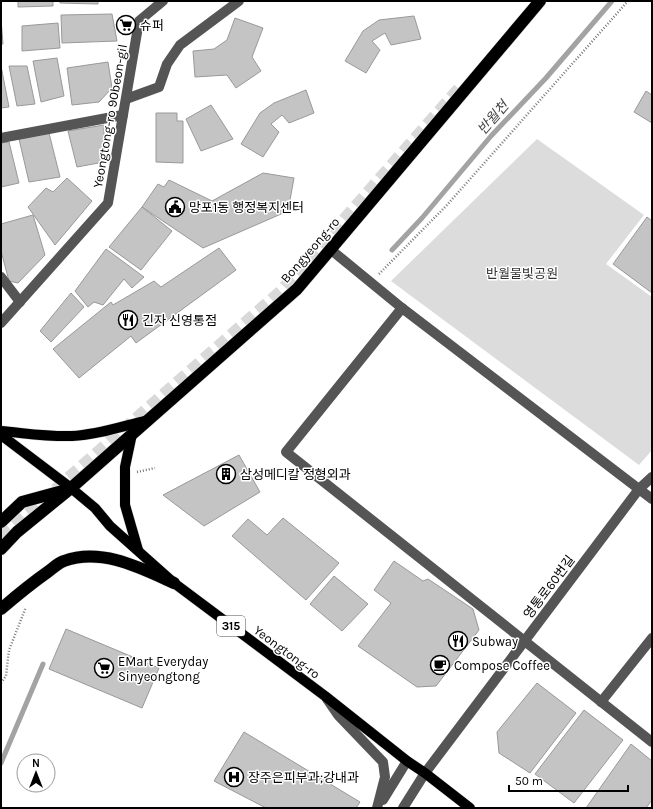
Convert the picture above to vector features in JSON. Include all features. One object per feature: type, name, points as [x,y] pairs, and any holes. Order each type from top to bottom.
[{"type":"highway","name":"Bongyeong-ro","points":[[1,549],[17,532],[71,488],[297,289],[540,1]]},
{"type":"highway","points":[[1,522],[22,502],[71,488]]},
{"type":"highway","points":[[1,609],[28,585],[62,561],[81,556],[116,559],[174,583]]},
{"type":"main road","points":[[1,431],[74,436],[110,430],[148,420]]},
{"type":"main road","points":[[132,434],[125,475],[125,505],[138,550]]},
{"type":"main road","name":"Yeongtong-ro","points":[[1,435],[95,508],[110,526],[174,583],[325,696],[407,761],[425,772],[470,808]]},
{"type":"street","name":"Yeongtong-ro 90beon-gil","points":[[1,323],[108,203],[140,22],[163,1]]},
{"type":"street","points":[[126,99],[159,87],[167,64],[180,44],[239,1]]},
{"type":"street","points":[[1,138],[123,115]]},
{"type":"street","points":[[330,249],[402,308],[652,499]]},
{"type":"street","points":[[1,277],[20,302]]},
{"type":"street","points":[[402,308],[286,452],[652,742]]},
{"type":"street","name":"영통로60번길","points":[[403,808],[425,772],[639,489],[652,477]]},
{"type":"street","points":[[601,702],[652,638]]},
{"type":"street","points":[[325,696],[338,715],[383,762],[385,777],[378,808]]},
{"type":"street","points":[[378,808],[407,761]]},
{"type":"path","points":[[371,282],[447,205],[628,1]]},
{"type":"path","points":[[125,475],[154,468]]},
{"type":"path","points":[[1,683],[6,676],[9,650],[26,606]]},
{"type":"green space","name":"반월물빛공원","points":[[537,139],[644,215],[606,264],[652,297],[652,450],[639,465],[391,281]]},
{"type":"building","points":[[18,1],[53,1],[53,6],[18,7]]},
{"type":"building","points":[[60,1],[98,1],[98,4],[60,3]]},
{"type":"building","points":[[112,14],[117,41],[62,43],[61,15]]},
{"type":"building","points":[[414,16],[421,39],[391,45],[385,33],[372,41],[380,50],[366,73],[345,61],[363,31],[379,20]]},
{"type":"building","points":[[235,18],[263,28],[252,57],[261,71],[236,88],[227,75],[195,77],[193,51],[214,49],[227,40]]},
{"type":"building","points":[[1,19],[3,44],[1,44]]},
{"type":"building","points":[[58,23],[60,48],[22,51],[22,26]]},
{"type":"building","points":[[57,58],[64,96],[41,102],[33,61]]},
{"type":"building","points":[[108,62],[112,88],[99,102],[72,105],[67,68]]},
{"type":"building","points":[[1,66],[9,107],[1,108]]},
{"type":"building","points":[[9,66],[27,66],[35,104],[17,106]]},
{"type":"building","points":[[306,90],[314,113],[289,123],[282,115],[271,124],[279,132],[263,157],[241,144],[260,113],[274,103]]},
{"type":"building","points":[[646,91],[652,95],[652,123],[634,112]]},
{"type":"building","points":[[211,105],[233,139],[201,151],[186,119]]},
{"type":"building","points":[[156,113],[177,113],[177,121],[183,121],[183,163],[156,162]]},
{"type":"building","points":[[104,125],[104,162],[77,167],[68,131]]},
{"type":"building","points":[[49,133],[60,177],[29,182],[19,139]]},
{"type":"building","points":[[9,142],[19,183],[1,187],[1,143]]},
{"type":"building","points":[[263,173],[294,178],[288,211],[203,248],[142,207],[158,184],[164,187],[169,180],[212,201]]},
{"type":"building","points":[[67,178],[92,201],[55,245],[28,207],[46,188],[53,192]]},
{"type":"building","points":[[142,207],[172,231],[141,270],[109,247]]},
{"type":"building","points":[[33,215],[45,255],[18,283],[9,281],[1,251],[1,224]]},
{"type":"building","points":[[647,217],[652,221],[652,293],[613,264]]},
{"type":"building","name":"긴자 신영통점","points":[[219,248],[236,270],[136,343],[131,336],[79,378],[53,349],[111,302],[113,305],[154,281],[161,287]]},
{"type":"building","points":[[106,249],[144,277],[132,288],[124,279],[103,305],[94,302],[88,307],[75,291]]},
{"type":"building","points":[[71,293],[84,307],[51,342],[40,331]]},
{"type":"building","name":"삼성메디칼 정형외과","points":[[239,455],[260,492],[204,526],[163,495]]},
{"type":"building","points":[[283,518],[339,563],[306,600],[232,536],[248,519],[267,535]]},
{"type":"building","points":[[394,561],[423,581],[428,579],[473,609],[479,630],[436,686],[417,687],[358,646],[391,603],[374,590]]},
{"type":"building","points":[[334,576],[368,604],[342,631],[310,604]]},
{"type":"building","name":"EMart Everyday Sinyeongtong","points":[[66,629],[159,668],[142,708],[49,669]]},
{"type":"building","points":[[537,683],[576,713],[530,773],[499,753],[497,732]]},
{"type":"building","points":[[584,710],[623,740],[574,803],[535,774]]},
{"type":"building","points":[[244,732],[360,802],[356,808],[266,808],[214,781]]},
{"type":"building","points":[[631,744],[652,761],[652,800],[646,808],[586,808]]},
{"type":"waterway","name":"반월천","points":[[392,250],[422,218],[491,136],[546,78],[612,1]]},
{"type":"waterway","name":"반월천","points":[[1,763],[43,664]]},
{"type":"tunnel","points":[[1,537],[281,291],[461,86]]},
{"type":"place","name":"슈퍼","points":[[126,25]]},
{"type":"place","name":"망포1동 행정복지센터","points":[[175,207]]},
{"type":"place","name":"긴자 신영통점","points":[[128,320]]},
{"type":"place","name":"삼성메디칼 정형외과","points":[[226,474]]},
{"type":"place","name":"Subway","points":[[458,641]]},
{"type":"place","name":"Compose Coffee","points":[[440,665]]},
{"type":"place","name":"EMart Everyday Sinyeongtong","points":[[104,668]]},
{"type":"place","name":"장주은피부과;강내과","points":[[234,777]]}]
